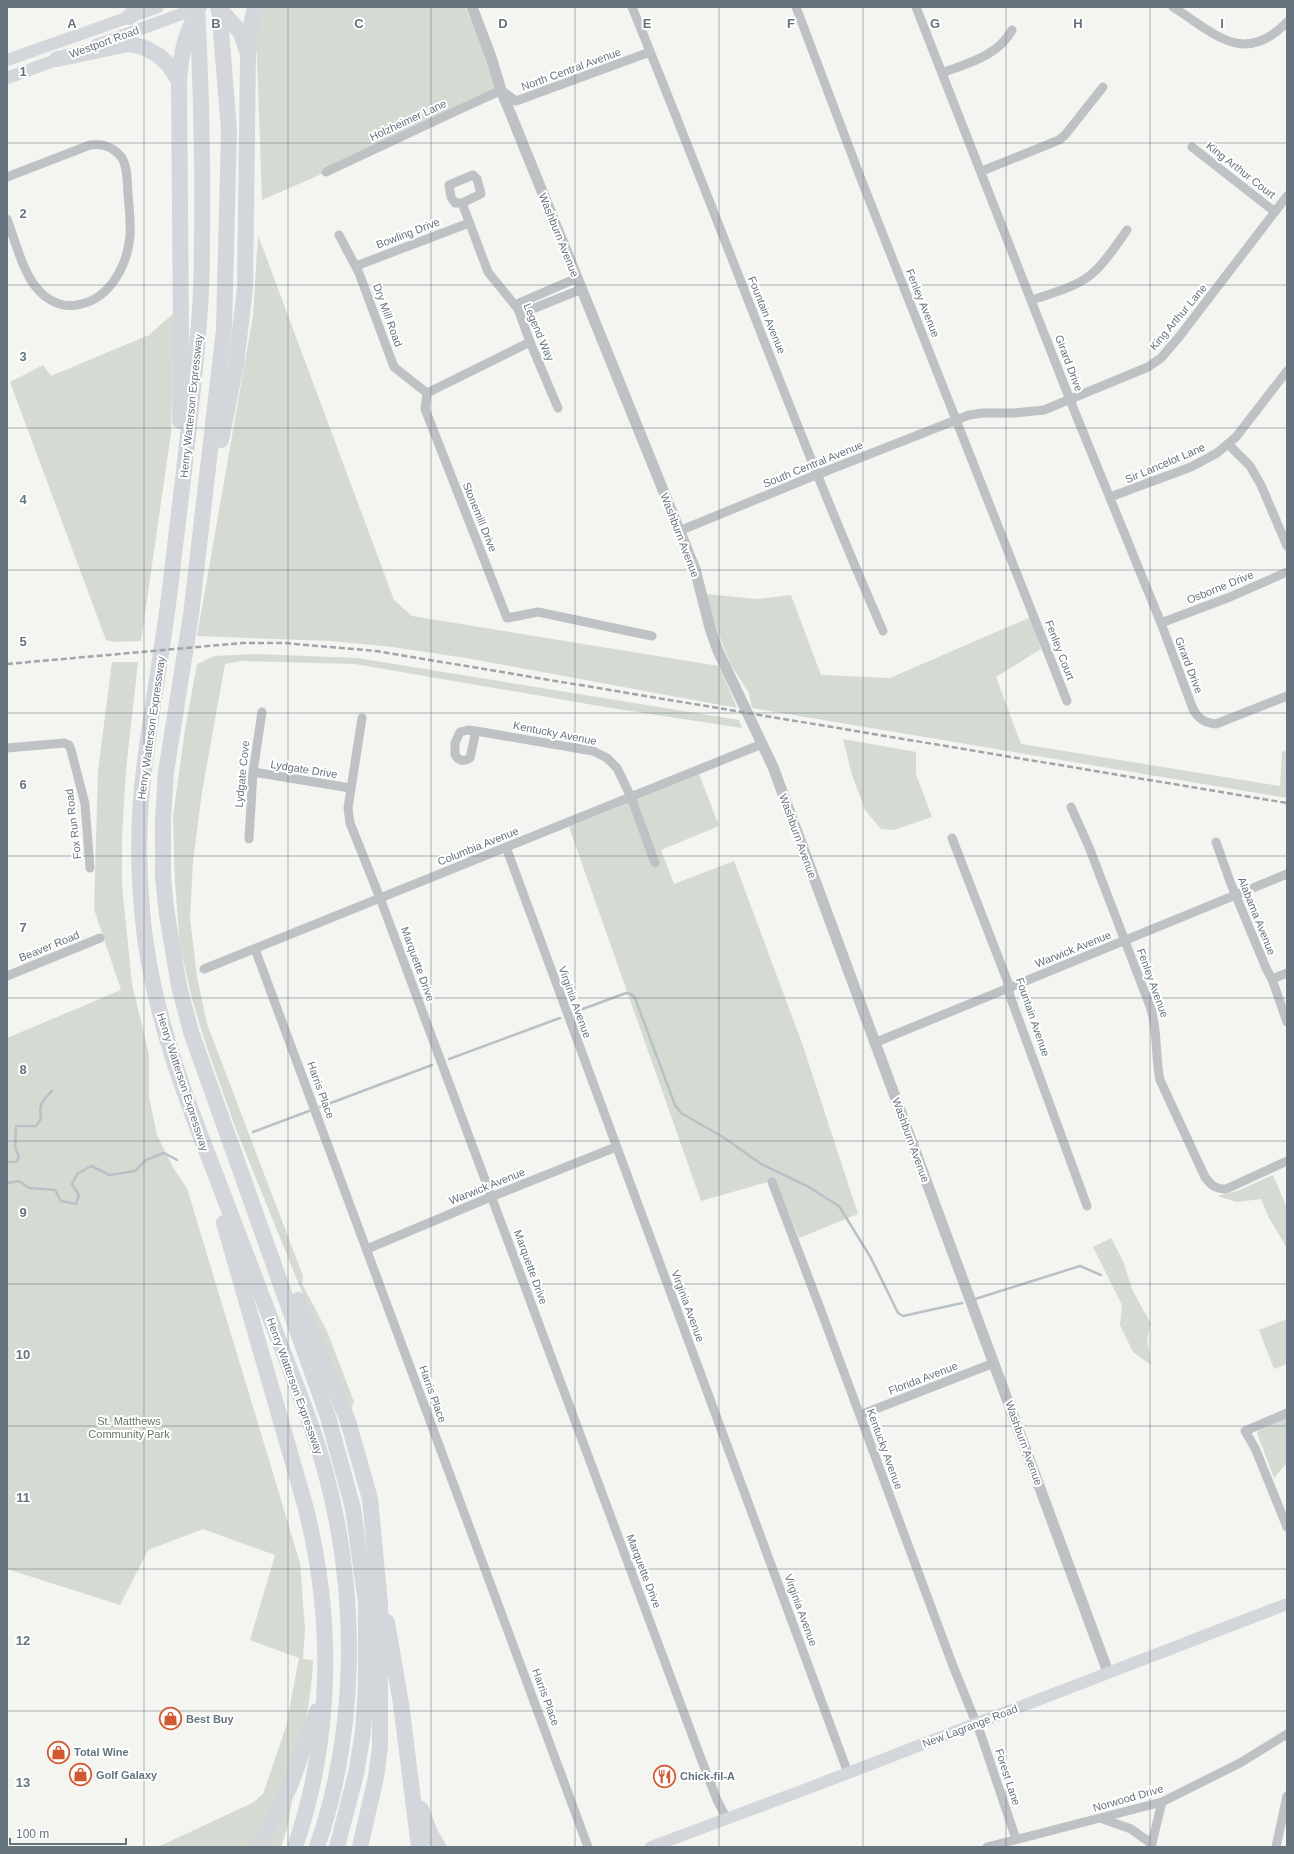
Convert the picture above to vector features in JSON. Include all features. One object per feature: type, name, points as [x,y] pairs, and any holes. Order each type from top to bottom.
[{"type":"highway","points":[[174,554],[180,413],[181,334],[179,81],[181,58],[186,36],[199,7]]},
{"type":"highway","name":"Henry Watterson Expressway","points":[[199,7],[203,174],[201,306],[189,433],[168,611],[144,769],[141,801],[139,869],[149,962],[163,1025],[200,1135],[303,1404],[322,1459],[337,1521],[347,1603],[348,1673],[344,1725],[338,1767],[326,1820],[317,1847]]},
{"type":"highway","points":[[218,7],[241,33],[248,55]]},
{"type":"highway","name":"Henry Watterson Expressway","points":[[218,7],[229,130],[224,329],[191,615],[166,772],[163,818],[164,878],[167,915],[174,963],[184,1009],[198,1053],[335,1438],[348,1483],[357,1529],[366,1603],[366,1685],[362,1732],[356,1774],[337,1847]]},
{"type":"highway","points":[[198,555],[236,365],[245,288],[248,55],[255,7]]},
{"type":"highway","points":[[57,59],[128,44],[143,47],[158,55],[169,65],[179,81]]},
{"type":"highway","points":[[200,1135],[313,1538],[324,1610],[326,1647],[324,1692],[315,1768],[305,1813],[294,1847]]},
{"type":"highway","points":[[230,1140],[333,1383],[352,1436],[370,1499],[380,1604],[380,1747],[376,1777],[360,1847]]},
{"type":"highway","points":[[380,1604],[389,1628],[409,1758],[420,1847]]},
{"type":"highway","points":[[258,1847],[290,1786],[324,1692]]},
{"type":"highway","points":[[409,1758],[423,1817],[438,1847]]},
{"type":"main road","name":"Westport Road","points":[[7,60],[134,12],[158,7]]},
{"type":"main road","name":"Westport Road","points":[[7,78],[199,7]]},
{"type":"main road","name":"New Lagrange Road","points":[[651,1847],[727,1820],[1287,1604]]},
{"type":"street","name":"Washburn Avenue","points":[[472,7],[491,57],[501,90],[695,569],[710,628],[718,651],[773,767],[1108,1672]]},
{"type":"street","name":"Fountain Avenue","points":[[632,7],[817,475],[883,631]]},
{"type":"street","name":"Fenley Avenue","points":[[796,7],[856,165],[1031,607]]},
{"type":"street","name":"Girard Drive","points":[[916,7],[982,172],[1070,400],[1161,623],[1196,716],[1207,723],[1216,724],[1287,696]]},
{"type":"street","points":[[1174,7],[1218,36],[1242,44],[1258,43],[1269,39],[1287,22]]},
{"type":"street","points":[[942,73],[994,51],[1009,37],[1012,30]]},
{"type":"street","name":"North Central Avenue","points":[[501,90],[516,101],[650,52]]},
{"type":"street","points":[[982,172],[1039,150],[1059,140],[1065,135],[1103,87]]},
{"type":"street","name":"Holzheimer Lane","points":[[326,172],[501,90]]},
{"type":"street","points":[[7,177],[90,146],[100,144],[110,147],[122,158],[126,171],[130,236],[124,261],[118,276],[101,296],[83,304],[65,306],[56,303],[42,294],[29,277],[7,219]]},
{"type":"street","name":"King Arthur Court","points":[[1192,147],[1275,212]]},
{"type":"street","name":"King Arthur Lane","points":[[957,420],[969,415],[983,413],[1020,413],[1044,410],[1135,374],[1148,367],[1161,358],[1287,196]]},
{"type":"street","name":"Legend Way","points":[[462,203],[488,272],[515,305],[520,314],[530,342],[558,408]]},
{"type":"street","name":"Bowling Drive","points":[[356,266],[469,223]]},
{"type":"street","points":[[1032,300],[1087,278],[1095,271],[1127,230]]},
{"type":"street","name":"Dry Mill Road","points":[[339,235],[356,266],[394,367],[427,393]]},
{"type":"street","points":[[515,305],[577,278]]},
{"type":"street","points":[[520,314],[582,289]]},
{"type":"street","points":[[427,393],[530,342]]},
{"type":"street","name":"Sir Lancelot Lane","points":[[1110,497],[1204,461],[1228,444],[1287,371]]},
{"type":"street","name":"Stonemill Drive","points":[[427,393],[424,409],[507,618],[538,612],[652,636]]},
{"type":"street","name":"South Central Avenue","points":[[679,531],[957,420]]},
{"type":"street","points":[[1228,444],[1250,466],[1261,485],[1287,546]]},
{"type":"street","name":"Osborne Drive","points":[[1161,623],[1230,597],[1287,572]]},
{"type":"street","name":"Fenley Court","points":[[1031,607],[1067,701]]},
{"type":"street","name":"Lydgate Cove","points":[[249,839],[253,772],[262,712]]},
{"type":"street","name":"Marquette Drive","points":[[362,718],[350,788],[348,808],[350,824],[380,898],[717,1800],[727,1820]]},
{"type":"street","name":"Kentucky Avenue","points":[[476,731],[593,751],[603,755],[617,768],[631,797],[655,864]]},
{"type":"street","name":"Fox Run Road","points":[[7,748],[64,743],[69,745],[85,804],[90,868]]},
{"type":"street","name":"Columbia Avenue","points":[[204,969],[762,744]]},
{"type":"street","name":"Lydgate Drive","points":[[253,772],[350,788]]},
{"type":"street","name":"Fenley Avenue","points":[[1071,807],[1089,848],[1154,1018],[1160,1080],[1205,1176],[1210,1184],[1215,1187],[1226,1189],[1287,1161]]},
{"type":"street","name":"Fountain Avenue","points":[[952,838],[1007,980],[1008,988],[1087,1206]]},
{"type":"street","name":"Alabama Avenue","points":[[1216,842],[1266,968],[1272,979],[1287,1022]]},
{"type":"street","name":"Virginia Avenue","points":[[506,847],[848,1773]]},
{"type":"street","name":"Warwick Avenue","points":[[874,1043],[1287,874]]},
{"type":"street","name":"Beaver Road","points":[[7,976],[100,938]]},
{"type":"street","name":"Harris Place","points":[[255,949],[588,1847]]},
{"type":"street","points":[[1272,979],[1287,973]]},
{"type":"street","name":"Warwick Avenue","points":[[367,1249],[616,1147]]},
{"type":"street","name":"Kentucky Avenue","points":[[772,1182],[953,1666],[976,1723]]},
{"type":"street","name":"Florida Avenue","points":[[860,1415],[994,1363]]},
{"type":"street","points":[[1287,1413],[1245,1430],[1255,1448],[1287,1527]]},
{"type":"street","name":"Forest Lane","points":[[976,1723],[1016,1839]]},
{"type":"street","name":"Norwood Drive","points":[[987,1847],[1162,1802],[1240,1763],[1287,1734]]},
{"type":"street","points":[[1276,1847],[1287,1796]]},
{"type":"street","points":[[1102,1818],[1132,1829],[1151,1845],[1162,1802]]},
{"type":"green space","points":[[262,7],[465,7],[503,95],[262,200],[256,31]]},
{"type":"green space","points":[[258,235],[394,600],[412,616],[719,666],[737,708],[466,658],[392,647],[331,641],[197,636],[253,316]]},
{"type":"green space","points":[[174,313],[171,433],[141,641],[114,642],[106,640],[10,382],[43,365],[51,376],[149,335]]},
{"type":"green space","points":[[706,594],[757,599],[791,595],[821,675],[890,678],[1031,617],[1041,649],[996,677],[1021,744],[1280,786],[1282,752],[1287,750],[1287,798],[752,708],[749,693],[731,665],[713,620]]},
{"type":"green space","points":[[257,654],[357,658],[739,720],[742,728],[611,708],[355,664],[241,661],[225,664],[202,792],[193,862],[190,918],[197,977],[207,1024],[303,1276],[302,1284],[327,1331],[354,1402],[351,1409],[236,1129],[206,1045],[192,999],[180,946],[175,883],[173,816],[185,730],[197,664],[214,656]]},
{"type":"green space","name":"St. Matthews Community Park","points":[[112,662],[138,662],[126,770],[122,835],[122,885],[132,984],[149,1055],[149,1097],[157,1135],[174,1169],[187,1188],[300,1563],[305,1629],[303,1659],[313,1660],[310,1695],[304,1730],[294,1764],[278,1803],[252,1847],[158,1847],[254,1802],[263,1794],[286,1727],[299,1658],[250,1640],[275,1555],[203,1529],[148,1550],[120,1605],[7,1569],[7,1038],[121,990],[94,909],[98,771]]},
{"type":"green space","points":[[843,739],[916,752],[916,774],[932,817],[894,830],[881,829],[865,810],[852,775]]},
{"type":"green space","points":[[699,774],[719,826],[661,850],[674,884],[734,861],[802,1043],[858,1214],[799,1238],[775,1180],[701,1201],[569,827]]},
{"type":"green space","points":[[1273,1175],[1287,1208],[1287,1248],[1269,1218],[1261,1199],[1237,1202],[1217,1196],[1237,1191]]},
{"type":"green space","points":[[1111,1238],[1123,1261],[1132,1289],[1151,1324],[1147,1338],[1151,1365],[1133,1352],[1120,1325],[1122,1305],[1093,1247]]},
{"type":"green space","points":[[1287,1319],[1287,1364],[1274,1369],[1259,1330]]},
{"type":"green space","points":[[1287,1417],[1287,1463],[1274,1478],[1257,1433],[1261,1427]]},
{"type":"green space","points":[[293,1794],[288,1825],[281,1847],[263,1847]]},
{"type":"waterway","points":[[572,1013],[626,993],[631,994],[635,998],[675,1105],[681,1113],[723,1137],[761,1164],[807,1186],[839,1206],[871,1258],[898,1313],[903,1316],[962,1303]]},
{"type":"waterway","points":[[449,1059],[560,1018]]},
{"type":"waterway","points":[[320,1107],[432,1065]]},
{"type":"waterway","points":[[7,1162],[16,1162],[19,1157],[15,1147],[16,1126],[36,1126],[41,1119],[41,1106],[45,1098],[52,1091]]},
{"type":"waterway","points":[[253,1132],[309,1111]]},
{"type":"waterway","points":[[7,1183],[19,1181],[29,1188],[55,1190],[61,1201],[76,1204],[79,1195],[72,1184],[77,1174],[91,1166],[110,1175],[135,1171],[146,1160],[164,1153],[177,1160]]},
{"type":"waterway","points":[[975,1299],[1080,1266],[1101,1275]]},
{"type":"railway","points":[[7,664],[242,643],[284,643],[376,651],[1287,803]]},
{"type":"place","name":"Best Buy","points":[[170,1719]]},
{"type":"place","name":"Total Wine","points":[[59,1752]]},
{"type":"place","name":"Golf Galaxy","points":[[81,1775]]},
{"type":"place","name":"Chick-fil-A","points":[[665,1776]]}]
